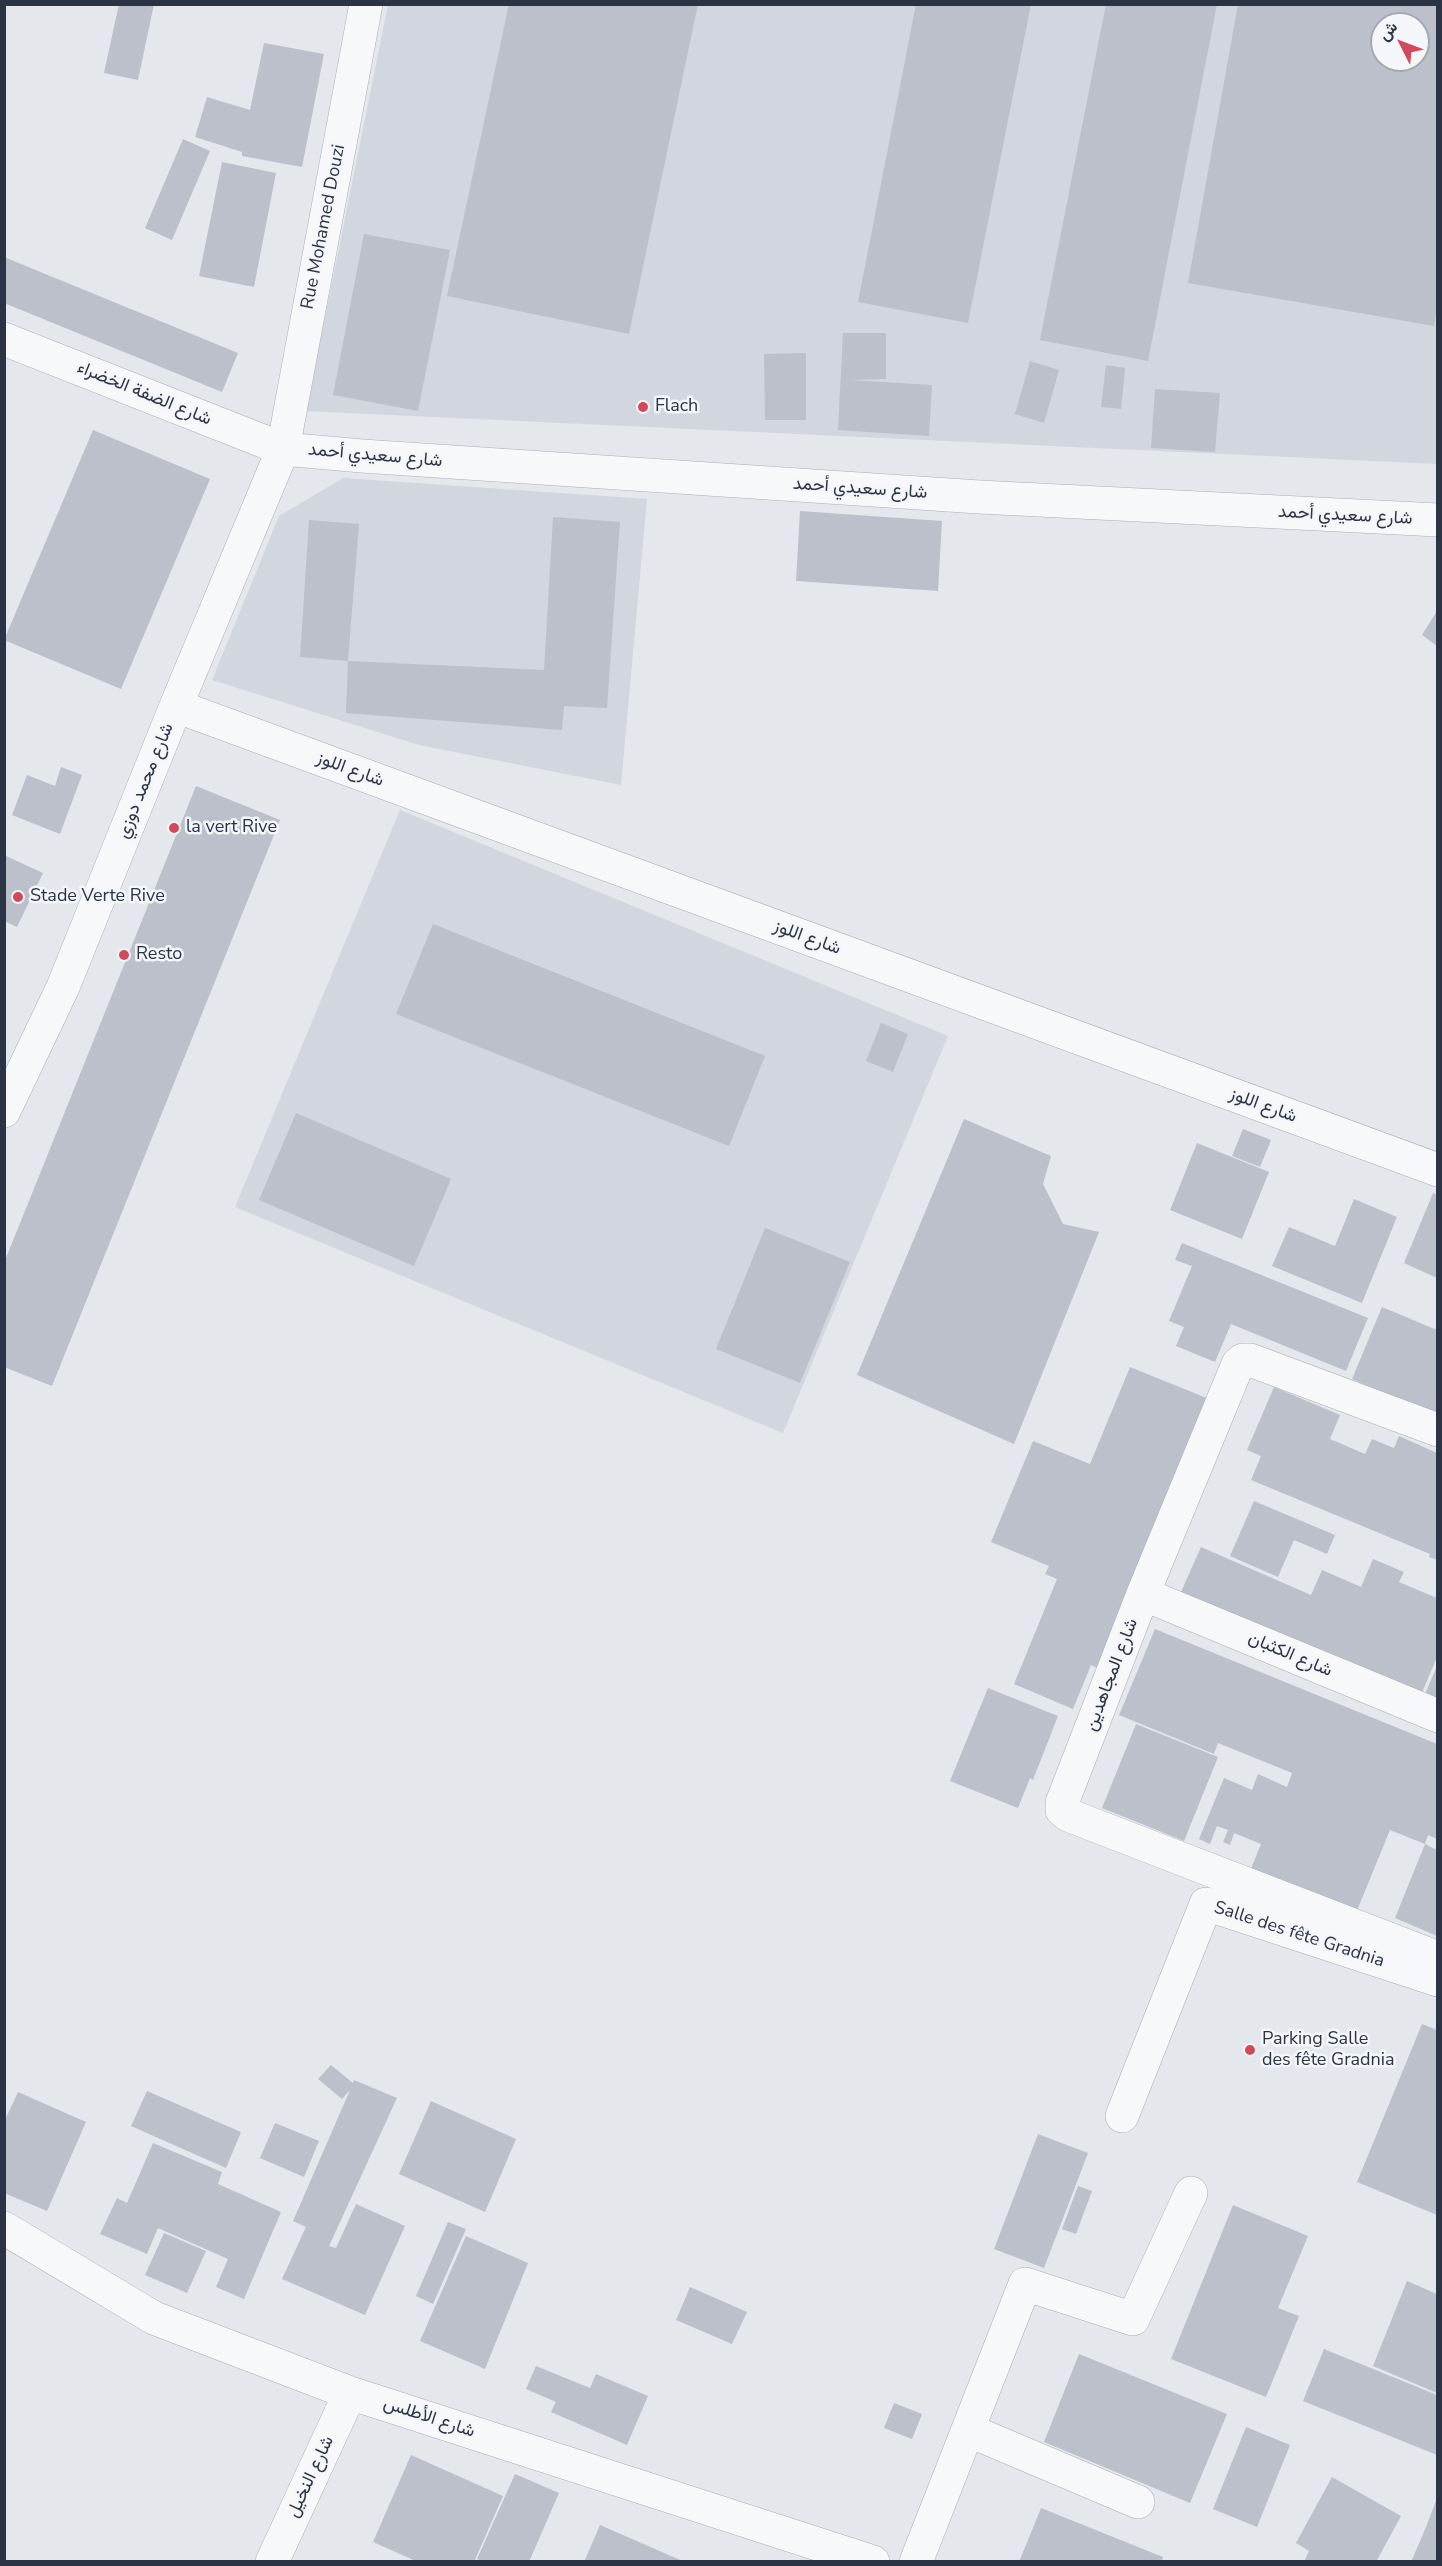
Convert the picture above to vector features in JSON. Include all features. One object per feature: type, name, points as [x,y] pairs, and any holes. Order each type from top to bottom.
[{"type":"street","name":"Rue Mohamed Douzi","points":[[283,449],[366,4]]},
{"type":"street","name":"شارع الضفة الخضراء","points":[[4,339],[283,449]]},
{"type":"street","name":"شارع سعيدي أحمد","points":[[283,449],[979,497],[1437,520]]},
{"type":"street","name":"شارع محمد دوزي","points":[[4,1111],[63,987],[283,449]]},
{"type":"street","name":"شارع اللوز","points":[[176,706],[1437,1170]]},
{"type":"street","name":"شارع المجاهدين","points":[[1437,1430],[1243,1360],[1238,1364],[1143,1594],[1062,1803],[1062,1810],[1068,1815],[1437,1958]]},
{"type":"street","name":"شارع الكثبان","points":[[1143,1594],[1437,1716]]},
{"type":"street","name":"Salle des fête Gradnia","points":[[1122,2116],[1206,1904],[1437,1980]]},
{"type":"street","points":[[916,2562],[1025,2284],[1133,2319],[1191,2193]]},
{"type":"street","name":"شارع الأطلس","points":[[4,2228],[154,2318],[350,2393],[873,2562]]},
{"type":"street","name":"شارع النخيل","points":[[272,2562],[350,2393]]},
{"type":"street","points":[[968,2430],[1138,2502]]},
{"type":"shaded area","points":[[388,5],[1437,5],[1437,464],[306,411]]},
{"type":"shaded area","points":[[343,478],[647,499],[621,785],[419,745],[212,680],[279,516]]},
{"type":"shaded area","points":[[400,810],[948,1036],[783,1433],[235,1207]]},
{"type":"building","points":[[119,4],[154,4],[138,80],[104,73]]},
{"type":"building","points":[[509,4],[698,4],[629,334],[447,296]]},
{"type":"building","points":[[916,4],[1031,4],[968,323],[858,302]]},
{"type":"building","points":[[1106,4],[1217,4],[1148,361],[1040,340]]},
{"type":"building","points":[[1238,4],[1437,4],[1437,305],[1434,326],[1188,283]]},
{"type":"building","points":[[264,43],[324,54],[302,167],[242,156],[242,152],[195,137],[207,97],[250,110]]},
{"type":"building","points":[[183,139],[210,151],[172,240],[145,228]]},
{"type":"building","points":[[222,162],[276,173],[254,287],[199,276]]},
{"type":"building","points":[[364,234],[450,250],[418,411],[333,395]]},
{"type":"building","points":[[4,257],[238,353],[222,392],[4,303]]},
{"type":"building","points":[[843,333],[886,333],[886,379],[850,380],[932,385],[929,436],[838,430]]},
{"type":"building","points":[[806,353],[806,420],[765,420],[764,354]]},
{"type":"building","points":[[1030,361],[1059,370],[1044,423],[1015,414]]},
{"type":"building","points":[[1106,365],[1125,368],[1121,409],[1101,407]]},
{"type":"building","points":[[1155,389],[1220,393],[1215,452],[1151,448]]},
{"type":"building","points":[[93,430],[210,479],[121,689],[4,640]]},
{"type":"building","points":[[800,511],[942,521],[938,591],[796,581]]},
{"type":"building","points":[[553,517],[620,522],[607,708],[564,706],[562,730],[346,713],[348,661],[544,670]]},
{"type":"building","points":[[309,520],[359,524],[348,661],[300,657]]},
{"type":"building","points":[[1437,611],[1437,646],[1422,635]]},
{"type":"building","points":[[61,767],[82,775],[60,834],[12,815],[27,775],[55,786]]},
{"type":"building","points":[[196,786],[280,820],[52,1386],[4,1367],[4,1263]]},
{"type":"building","name":"Stade Verte Rive","points":[[4,855],[43,873],[17,927],[4,921]]},
{"type":"building","points":[[433,924],[765,1056],[729,1146],[396,1014]]},
{"type":"building","points":[[881,1023],[908,1034],[893,1072],[866,1061]]},
{"type":"building","points":[[296,1113],[451,1179],[414,1266],[259,1200]]},
{"type":"building","points":[[964,1119],[1051,1156],[1043,1184],[1063,1224],[1099,1232],[1014,1444],[857,1375]]},
{"type":"building","points":[[1243,1129],[1271,1140],[1260,1167],[1232,1156]]},
{"type":"building","points":[[1197,1143],[1269,1172],[1242,1239],[1170,1210]]},
{"type":"building","points":[[1433,1193],[1437,1195],[1437,1278],[1404,1263]]},
{"type":"building","points":[[1354,1199],[1397,1217],[1362,1303],[1272,1266],[1289,1227],[1335,1246]]},
{"type":"building","points":[[765,1228],[850,1262],[800,1383],[716,1349]]},
{"type":"building","points":[[1182,1243],[1368,1318],[1346,1371],[1231,1324],[1215,1362],[1176,1346],[1184,1327],[1169,1321],[1192,1266],[1175,1260]]},
{"type":"building","points":[[1382,1307],[1437,1330],[1437,1415],[1352,1379]]},
{"type":"building","points":[[1130,1367],[1209,1399],[1097,1668],[1091,1665],[1073,1709],[1014,1684],[1057,1579],[1045,1574],[1049,1566],[991,1542],[1033,1441],[1090,1464]]},
{"type":"building","points":[[1274,1387],[1340,1415],[1330,1439],[1365,1454],[1372,1439],[1394,1448],[1399,1436],[1437,1453],[1437,1560],[1429,1557],[1430,1554],[1251,1480],[1261,1456],[1247,1450]]},
{"type":"building","points":[[1254,1501],[1335,1535],[1327,1554],[1294,1540],[1278,1577],[1230,1556]]},
{"type":"building","points":[[1201,1547],[1311,1595],[1322,1570],[1361,1587],[1373,1559],[1404,1572],[1399,1582],[1437,1598],[1437,1657],[1421,1695],[1181,1592]]},
{"type":"building","points":[[1155,1629],[1437,1744],[1437,1839],[1428,1835],[1425,1844],[1390,1830],[1356,1913],[1250,1871],[1261,1844],[1234,1833],[1230,1845],[1223,1842],[1228,1830],[1217,1826],[1210,1844],[1199,1839],[1224,1778],[1252,1790],[1258,1774],[1287,1787],[1292,1773],[1218,1743],[1214,1754],[1119,1715]]},
{"type":"building","points":[[1437,1666],[1437,1699],[1425,1694]]},
{"type":"building","points":[[988,1688],[1058,1716],[1033,1780],[1030,1778],[1018,1808],[950,1781]]},
{"type":"building","points":[[1136,1724],[1218,1757],[1184,1841],[1102,1808]]},
{"type":"building","points":[[1425,1844],[1437,1850],[1437,1936],[1395,1918]]},
{"type":"building","points":[[1422,2024],[1437,2030],[1437,2215],[1357,2182]]},
{"type":"building","points":[[331,2065],[353,2083],[354,2080],[397,2098],[329,2246],[336,2248],[356,2204],[405,2226],[365,2315],[282,2279],[306,2227],[293,2221],[350,2090],[342,2099],[318,2079]]},
{"type":"building","points":[[147,2091],[241,2132],[226,2168],[131,2126]]},
{"type":"building","points":[[18,2092],[86,2122],[47,2211],[4,2193],[4,2122]]},
{"type":"building","points":[[431,2101],[516,2139],[485,2212],[399,2174]]},
{"type":"building","points":[[275,2123],[319,2141],[304,2177],[260,2158]]},
{"type":"building","points":[[1038,2134],[1088,2153],[1044,2268],[994,2249]]},
{"type":"building","points":[[153,2143],[222,2172],[218,2184],[281,2212],[244,2299],[216,2287],[228,2259],[158,2228],[147,2254],[100,2234],[117,2198],[127,2203]]},
{"type":"building","points":[[1078,2186],[1092,2191],[1076,2234],[1062,2229]]},
{"type":"building","points":[[1233,2205],[1308,2236],[1278,2308],[1299,2316],[1266,2397],[1171,2359]]},
{"type":"building","points":[[448,2222],[466,2229],[433,2304],[416,2296]]},
{"type":"building","points":[[164,2233],[206,2251],[187,2293],[145,2275]]},
{"type":"building","points":[[466,2236],[528,2263],[485,2369],[420,2341]]},
{"type":"building","points":[[1407,2281],[1437,2294],[1437,2393],[1373,2366]]},
{"type":"building","points":[[690,2287],[747,2312],[732,2344],[676,2320]]},
{"type":"building","points":[[1324,2349],[1437,2395],[1437,2455],[1303,2401]]},
{"type":"building","points":[[1079,2354],[1227,2414],[1190,2503],[1044,2442]]},
{"type":"building","points":[[536,2366],[590,2388],[596,2374],[648,2396],[627,2445],[551,2412],[556,2402],[526,2389]]},
{"type":"building","points":[[894,2403],[922,2414],[912,2439],[884,2428]]},
{"type":"building","points":[[1246,2427],[1290,2445],[1257,2527],[1213,2509]]},
{"type":"building","points":[[411,2455],[503,2496],[474,2562],[418,2562],[373,2542]]},
{"type":"building","points":[[515,2474],[559,2493],[529,2562],[483,2562],[477,2559]]},
{"type":"building","points":[[1332,2477],[1401,2516],[1376,2562],[1304,2562],[1309,2551],[1296,2543]]},
{"type":"building","points":[[1437,2498],[1437,2562],[1411,2562],[1426,2527]]},
{"type":"building","points":[[1041,2508],[1163,2557],[1161,2562],[1019,2562]]},
{"type":"building","points":[[600,2525],[685,2562],[584,2562]]},
{"type":"place","name":"Flach","points":[[643,407]]},
{"type":"place","name":"la vert Rive","points":[[174,828]]},
{"type":"place","name":"Stade Verte Rive","points":[[18,897]]},
{"type":"place","name":"Resto","points":[[124,955]]},
{"type":"place","name":"Parking Salle des fête Gradnia","points":[[1250,2050]]}]
